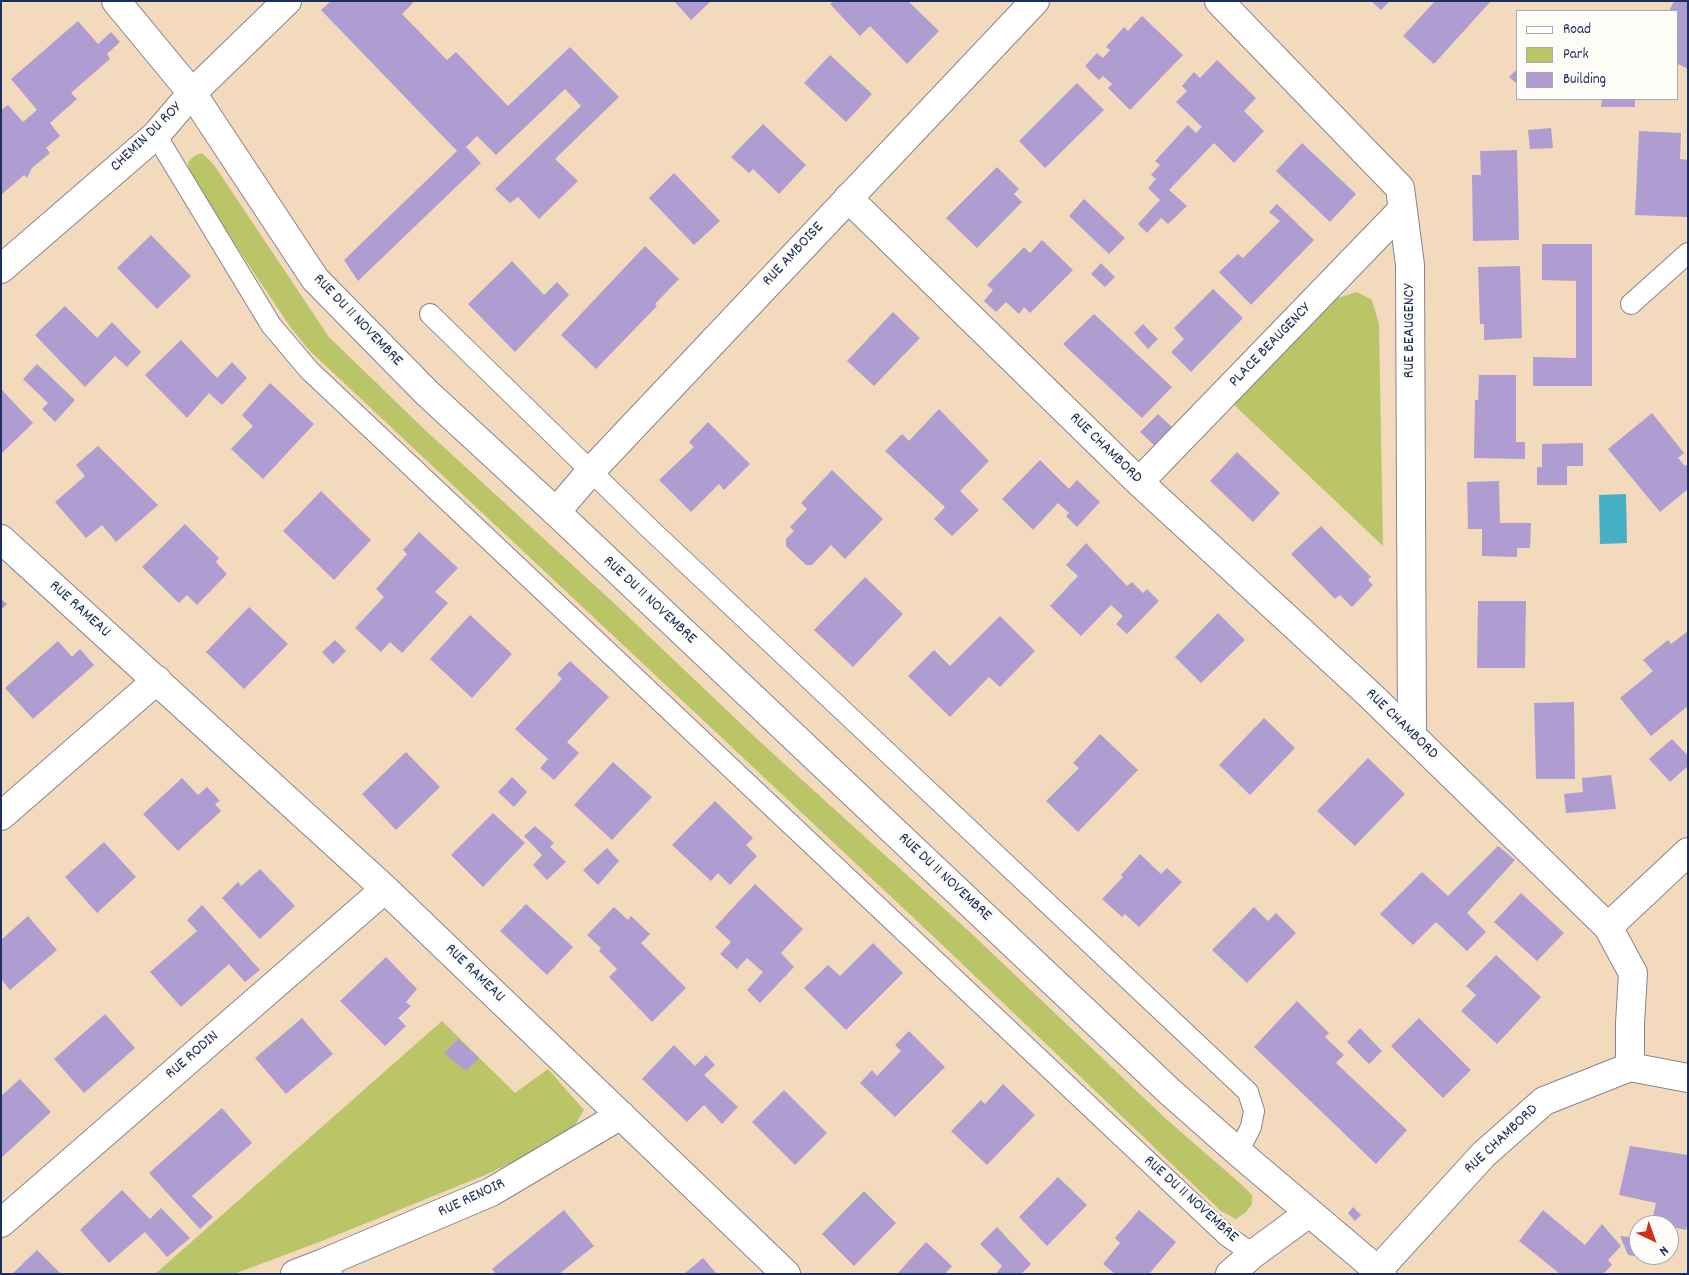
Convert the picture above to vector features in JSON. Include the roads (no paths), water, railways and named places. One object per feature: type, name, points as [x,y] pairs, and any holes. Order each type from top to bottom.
[{"type":"street","name":"RUE DU 11 NOVEMBRE","points":[[116,1],[192,94],[315,279],[427,393],[556,512],[1162,1084],[1238,1152],[1380,1272]]},
{"type":"street","name":"CHEMIN DU ROY","points":[[1,269],[156,135],[192,94],[287,1]]},
{"type":"street","name":"RUE AMBOISE","points":[[556,512],[590,472],[1035,1]]},
{"type":"street","name":"RUE BEAUGENCY","points":[[1218,1],[1400,188],[1410,265],[1412,735]]},
{"type":"street","name":"RUE CHAMBORD","points":[[848,198],[1139,482],[1412,735],[1608,928],[1633,973],[1630,1067],[1544,1101],[1484,1154],[1380,1272]]},
{"type":"street","name":"PLACE BEAUGENCY","points":[[1139,482],[1402,210]]},
{"type":"street","name":"RUE RAMEAU","points":[[1,539],[385,889],[786,1274]]},
{"type":"street","points":[[1,816],[157,680]]},
{"type":"street","points":[[1608,928],[1688,852]]},
{"type":"street","name":"RUE RODIN","points":[[1,1223],[385,889]]},
{"type":"street","points":[[1630,1067],[1688,1078]]},
{"type":"street","name":"RUE RENOIR","points":[[295,1274],[327,1268],[491,1192],[621,1115]]},
{"type":"street","points":[[1230,1274],[1252,1254],[1309,1213]]},
{"type":"lane","name":"RUE DU 11 NOVEMBRE","points":[[156,135],[271,324],[308,370],[1227,1236],[1252,1254]]},
{"type":"lane","points":[[1631,304],[1688,253]]},
{"type":"lane","points":[[430,314],[590,472],[1248,1092],[1254,1111],[1251,1127],[1238,1152]]},
{"type":"water","points":[[1626,494],[1627,543],[1600,544],[1599,495]]}]
